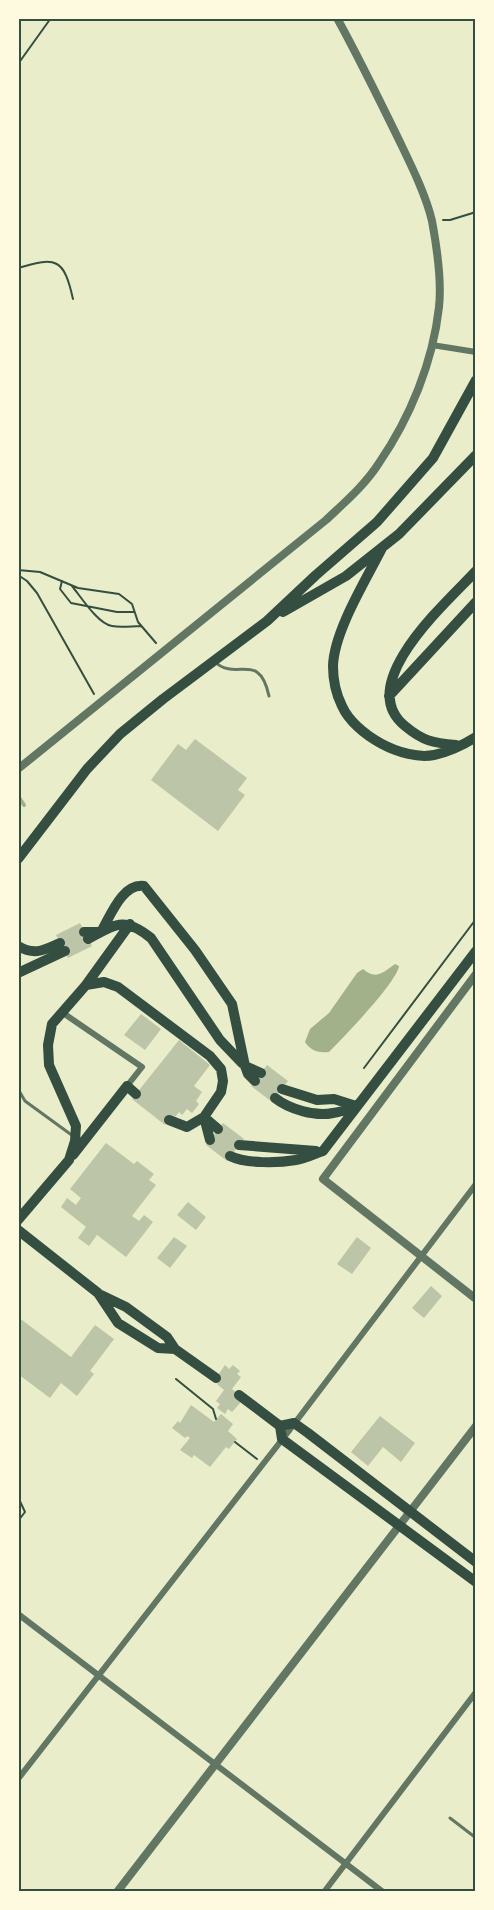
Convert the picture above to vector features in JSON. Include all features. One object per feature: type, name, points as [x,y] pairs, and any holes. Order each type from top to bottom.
[{"type":"highway","points":[[18,859],[87,769],[120,734],[267,621],[377,522],[433,459],[476,380]]},
{"type":"highway","points":[[267,621],[346,576],[382,548],[399,534],[476,455]]},
{"type":"highway","points":[[382,548],[353,605],[335,648],[334,683],[342,707],[354,724],[375,741],[404,753],[432,755],[462,746],[476,737]]},
{"type":"highway","points":[[462,746],[432,743],[411,731],[399,722],[391,709],[388,696],[394,670],[409,646],[476,571]]},
{"type":"highway","points":[[388,696],[476,602]]},
{"type":"highway","points":[[101,932],[111,910],[121,898],[132,888],[144,886],[195,950],[232,1004],[244,1066],[248,1074],[258,1077]]},
{"type":"highway","points":[[69,1160],[76,1126],[49,1065],[48,1045],[52,1024],[86,985],[130,924]]},
{"type":"highway","points":[[86,935],[114,926],[130,924],[151,938],[220,1040],[244,1066]]},
{"type":"highway","points":[[18,945],[26,951],[36,952],[62,947],[18,973]]},
{"type":"highway","points":[[230,1156],[236,1159],[262,1162],[296,1160],[323,1151],[476,951]]},
{"type":"highway","points":[[86,985],[104,982],[118,987],[210,1056],[221,1069],[223,1081],[221,1092],[204,1117],[187,1127],[169,1120]]},
{"type":"highway","points":[[18,1220],[127,1086],[136,1094]]},
{"type":"highway","points":[[282,1089],[317,1100],[334,1099],[356,1106]]},
{"type":"highway","points":[[275,1098],[286,1106],[312,1113],[331,1114],[356,1106]]},
{"type":"highway","points":[[204,1117],[218,1129]]},
{"type":"highway","points":[[204,1117],[210,1140]]},
{"type":"highway","points":[[239,1145],[323,1151]]},
{"type":"highway","points":[[18,1230],[98,1293],[126,1307],[167,1337],[175,1349],[216,1378]]},
{"type":"highway","points":[[98,1293],[118,1323],[158,1348],[175,1349]]},
{"type":"highway","points":[[239,1395],[280,1426],[282,1439],[476,1582]]},
{"type":"highway","points":[[280,1426],[294,1423],[476,1562]]},
{"type":"street","points":[[18,769],[326,520],[357,491],[379,464],[405,420],[427,365],[440,306],[440,278],[431,219],[411,166],[366,70],[337,18]]},
{"type":"street","points":[[432,345],[476,352]]},
{"type":"street","points":[[476,974],[323,1179],[476,1299]]},
{"type":"street","points":[[63,1013],[142,1067],[127,1086]]},
{"type":"street","points":[[18,1779],[263,1464],[476,1184]]},
{"type":"street","points":[[117,1892],[476,1426]]},
{"type":"street","points":[[18,1614],[383,1892]]},
{"type":"street","points":[[324,1892],[476,1692]]},
{"type":"lane","points":[[214,661],[226,668],[259,673],[267,684],[269,696]]},
{"type":"lane","points":[[18,1089],[25,1101],[75,1137]]},
{"type":"lane","points":[[450,1818],[476,1838]]},
{"type":"path","points":[[18,64],[51,18]]},
{"type":"path","points":[[431,219],[450,220],[476,213]]},
{"type":"path","points":[[18,268],[52,261],[68,276],[73,298]]},
{"type":"path","points":[[18,570],[40,572],[72,586],[97,592],[119,594],[132,603],[141,626],[164,652]]},
{"type":"path","points":[[18,575],[27,581],[37,594],[99,705]]},
{"type":"path","points":[[62,581],[60,589],[71,603],[117,612],[134,612]]},
{"type":"path","points":[[72,586],[107,625],[141,626]]},
{"type":"path","points":[[364,1068],[476,919]]},
{"type":"path","points":[[176,1379],[213,1409],[216,1419]]},
{"type":"path","points":[[235,1442],[263,1464]]},
{"type":"path","points":[[18,1497],[25,1512],[18,1521]]},
{"type":"shaded area","points":[[395,964],[399,966],[389,984],[329,1052],[315,1051],[307,1045],[305,1042],[310,1029],[329,1013],[357,973],[363,969],[375,975]]},
{"type":"building","points":[[195,739],[247,778],[238,790],[245,795],[218,831],[151,780],[178,744],[186,750]]},
{"type":"building","points":[[80,923],[92,946],[68,958],[56,935]]},
{"type":"building","points":[[141,1014],[161,1029],[145,1050],[124,1035]]},
{"type":"building","points":[[179,1040],[210,1065],[194,1086],[202,1092],[196,1101],[199,1104],[192,1113],[187,1109],[182,1115],[179,1112],[175,1117],[173,1115],[165,1125],[132,1099]]},
{"type":"building","points":[[267,1065],[288,1081],[272,1102],[251,1086]]},
{"type":"building","points":[[223,1123],[244,1139],[227,1161],[206,1145]]},
{"type":"building","points":[[106,1143],[134,1164],[137,1161],[154,1174],[149,1180],[156,1185],[132,1216],[139,1221],[144,1215],[153,1222],[126,1257],[97,1235],[89,1246],[78,1238],[86,1227],[61,1207],[67,1198],[76,1205],[81,1198],[70,1189]]},
{"type":"building","points":[[188,1202],[206,1217],[196,1230],[177,1215]]},
{"type":"building","points":[[174,1237],[187,1246],[170,1268],[157,1258]]},
{"type":"building","points":[[357,1237],[371,1248],[352,1274],[337,1264]]},
{"type":"building","points":[[431,1286],[442,1296],[424,1318],[412,1308]]},
{"type":"building","points":[[18,1317],[71,1357],[95,1325],[114,1339],[90,1371],[94,1374],[77,1396],[61,1383],[50,1398],[18,1374]]},
{"type":"building","points":[[225,1365],[229,1369],[233,1365],[240,1371],[237,1374],[241,1377],[232,1389],[239,1395],[241,1402],[232,1412],[228,1409],[225,1414],[217,1408],[220,1404],[216,1401],[224,1390],[217,1384],[219,1381],[216,1378]]},
{"type":"building","points":[[191,1405],[214,1422],[221,1414],[233,1424],[228,1431],[237,1439],[229,1449],[226,1447],[210,1467],[194,1455],[192,1458],[180,1450],[190,1438],[187,1436],[185,1438],[172,1428],[178,1421],[180,1423]]},
{"type":"building","points":[[380,1416],[415,1443],[401,1462],[383,1447],[368,1466],[351,1452]]},
{"type":"waterway","points":[[18,796],[24,805]]}]
